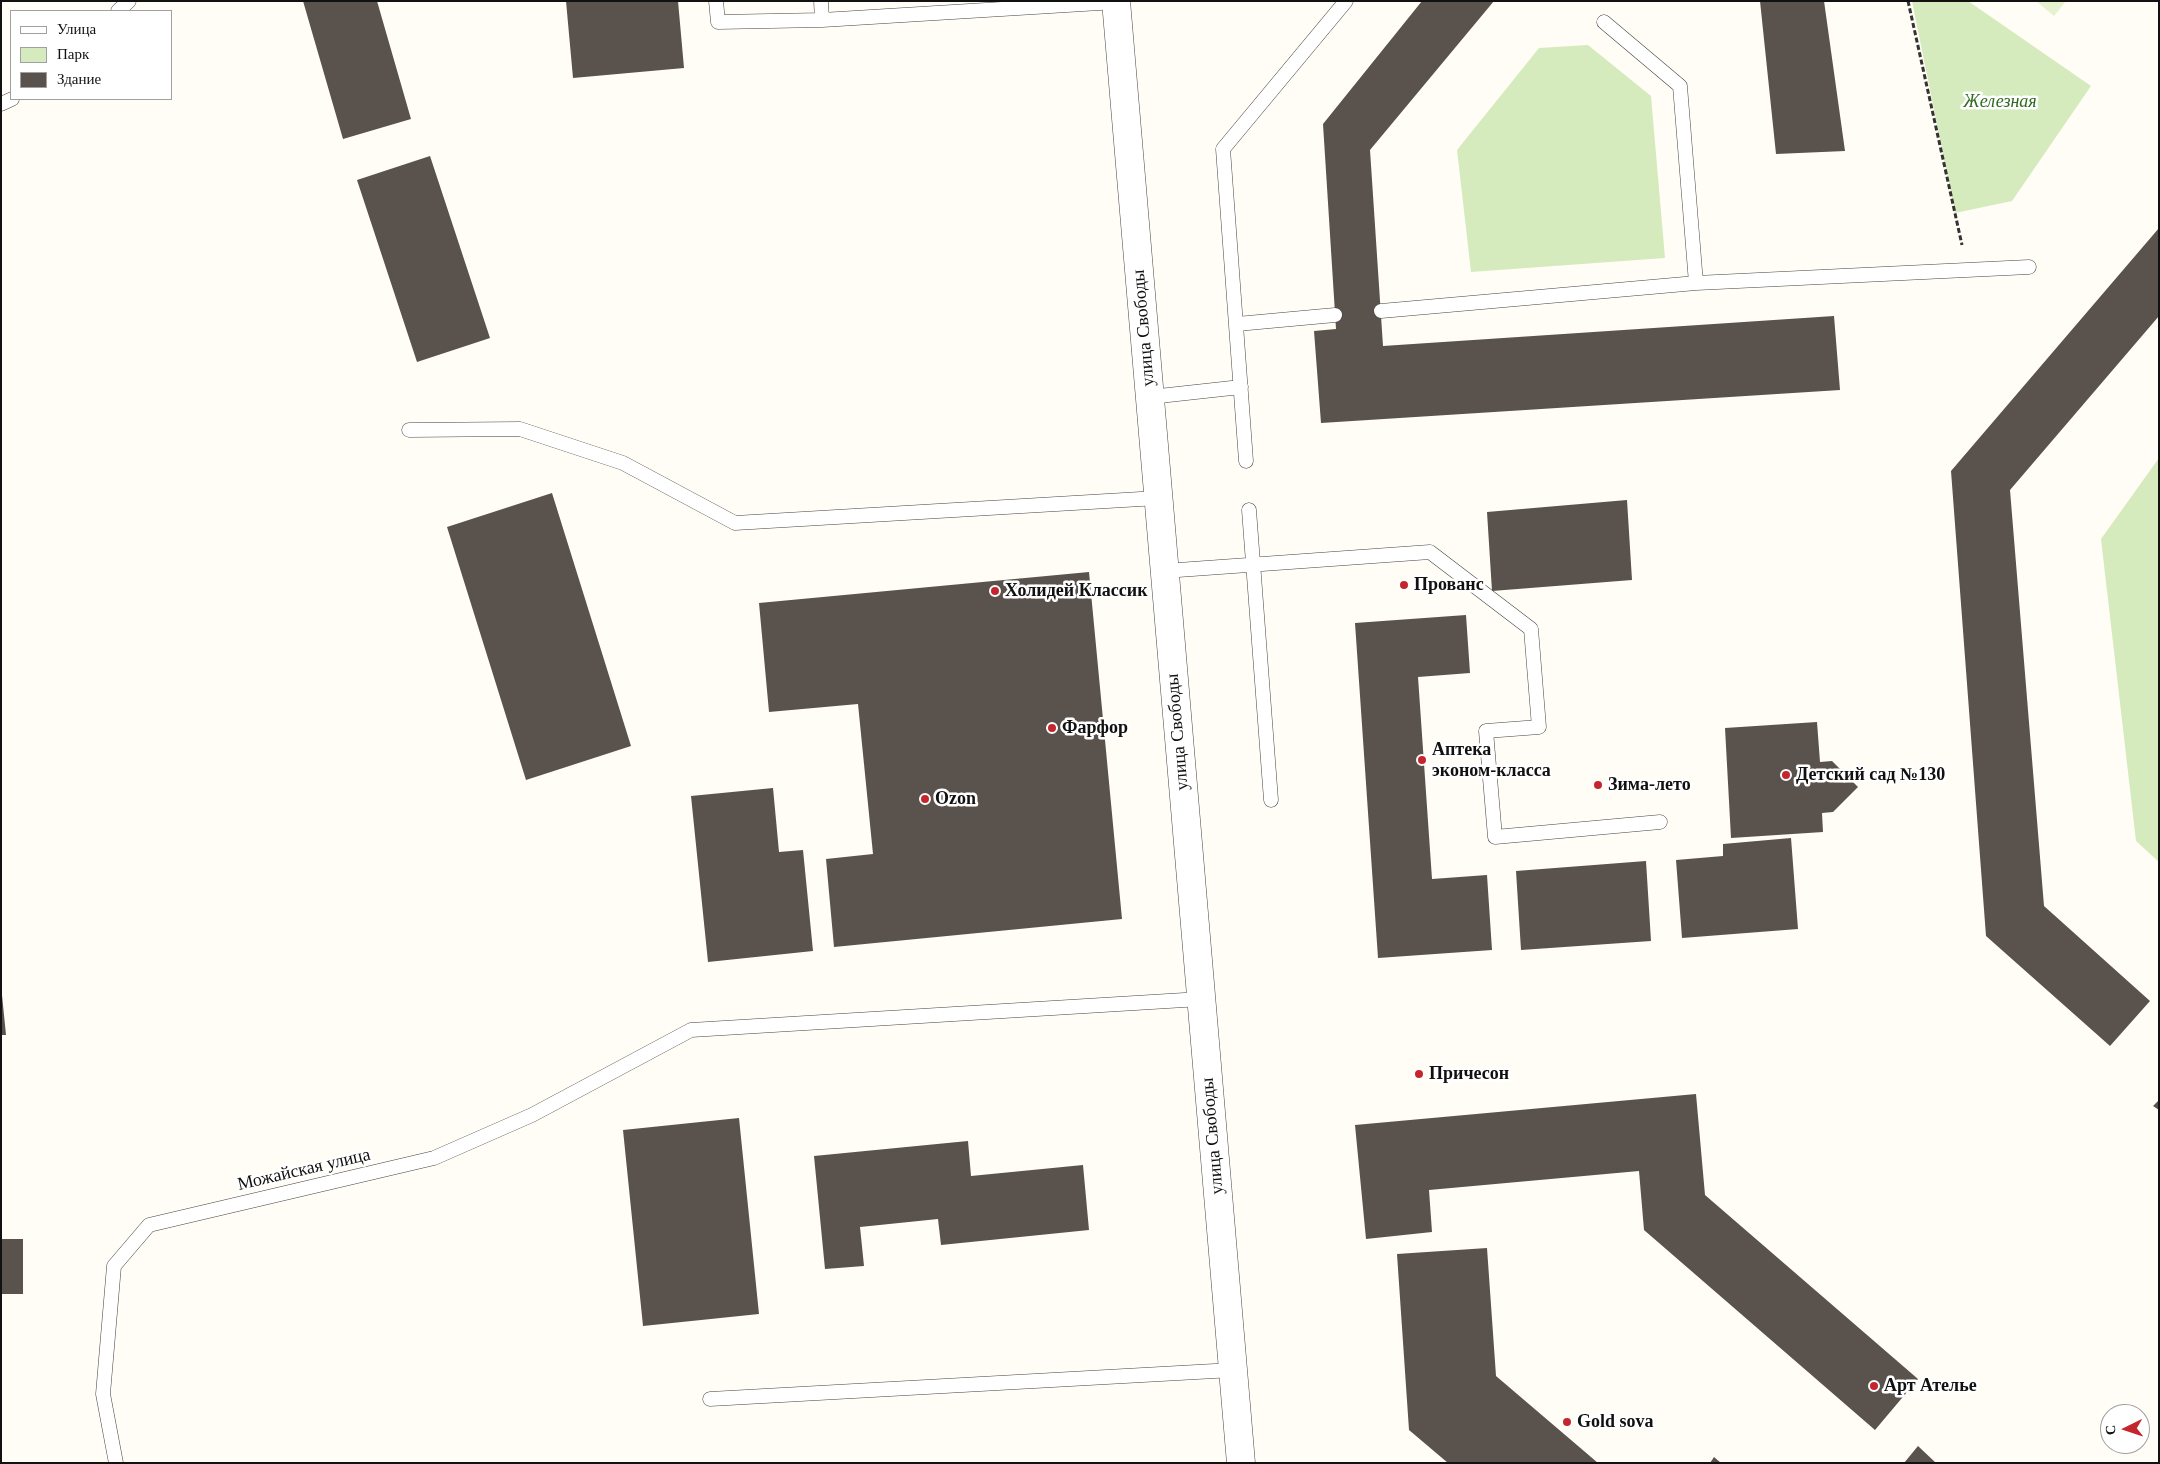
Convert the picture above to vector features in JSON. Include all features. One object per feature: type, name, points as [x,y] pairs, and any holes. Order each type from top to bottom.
[{"type":"street","name":"улица Свободы","points":[[1116,1],[1241,1463]]},
{"type":"lane","points":[[119,10],[129,1]]},
{"type":"lane","points":[[716,1],[718,22],[822,20],[1116,1]]},
{"type":"lane","points":[[821,1],[822,20]]},
{"type":"lane","points":[[1246,461],[1223,149],[1346,1]]},
{"type":"lane","points":[[1604,22],[1680,86],[1696,284]]},
{"type":"lane","points":[[1381,311],[1696,284],[2029,267]]},
{"type":"lane","points":[[1237,324],[1335,315]]},
{"type":"lane","points":[[1150,397],[1240,387]]},
{"type":"lane","points":[[409,430],[520,429],[623,464],[735,524],[1158,498]]},
{"type":"lane","points":[[1249,510],[1271,800]]},
{"type":"lane","points":[[1164,571],[1430,552],[1531,629],[1539,727],[1486,731],[1495,837],[1660,822]]},
{"type":"lane","name":"Можайская улица","points":[[116,1463],[103,1394],[114,1266],[148,1225],[434,1158],[532,1115],[691,1030],[1201,999]]},
{"type":"lane","points":[[710,1399],[1233,1370]]},
{"type":"path","points":[[1908,1],[1967,270]]},
{"type":"green space","name":"Железная","points":[[1912,1],[1968,1],[2091,86],[2012,201],[1955,213]]},
{"type":"green space","points":[[2036,1],[2066,1],[2054,16]]},
{"type":"green space","points":[[1588,45],[1651,96],[1665,258],[1471,272],[1457,150],[1539,48]]},
{"type":"green space","points":[[2159,458],[2159,862],[2136,841],[2101,539]]},
{"type":"building","points":[[303,1],[377,1],[411,119],[343,139]]},
{"type":"building","points":[[566,1],[678,1],[684,68],[573,78]]},
{"type":"building","points":[[1422,1],[1494,1],[1370,150],[1383,346],[1834,316],[1840,390],[1321,423],[1314,331],[1336,329],[1323,124]]},
{"type":"building","points":[[1760,1],[1824,1],[1845,151],[1776,154]]},
{"type":"building","points":[[430,156],[490,338],[417,362],[357,180]]},
{"type":"building","points":[[2159,228],[2159,316],[2010,490],[2044,906],[2150,1001],[2110,1046],[1986,936],[1951,471]]},
{"type":"building","points":[[552,493],[631,746],[526,780],[447,527]]},
{"type":"building","points":[[1627,500],[1632,580],[1492,591],[1487,512]]},
{"type":"building","points":[[1089,572],[1122,919],[834,947],[826,859],[873,854],[858,704],[769,712],[759,603]]},
{"type":"building","points":[[1466,615],[1470,673],[1418,677],[1432,879],[1487,875],[1492,950],[1378,958],[1355,623]]},
{"type":"building","name":"Детский сад №130","points":[[1817,722],[1820,762],[1832,761],[1858,787],[1833,812],[1822,813],[1823,832],[1731,838],[1725,728]]},
{"type":"building","points":[[773,788],[779,852],[803,850],[813,951],[708,962],[691,796]]},
{"type":"building","points":[[1791,838],[1798,929],[1682,938],[1676,860],[1723,856],[1723,844]]},
{"type":"building","points":[[1646,861],[1651,941],[1521,950],[1516,871]]},
{"type":"building","points":[[1,985],[6,1035],[1,1035]]},
{"type":"building","points":[[1696,1094],[1705,1195],[1918,1379],[1875,1430],[1644,1230],[1639,1171],[1429,1190],[1432,1232],[1366,1239],[1355,1125]]},
{"type":"building","points":[[2159,1100],[2159,1110],[2153,1106]]},
{"type":"building","points":[[739,1118],[759,1314],[643,1326],[623,1130]]},
{"type":"building","points":[[968,1141],[971,1176],[1083,1165],[1089,1230],[941,1245],[938,1219],[860,1227],[864,1266],[825,1269],[814,1156]]},
{"type":"building","points":[[1,1239],[23,1239],[23,1294],[1,1294]]},
{"type":"building","points":[[1487,1248],[1496,1376],[1598,1463],[1448,1463],[1409,1430],[1397,1254]]},
{"type":"building","points":[[1918,1446],[1936,1463],[1904,1463]]},
{"type":"building","points":[[1714,1457],[1721,1463],[1710,1463]]},
{"type":"place","name":"Прованс","points":[[1404,585]]},
{"type":"place","name":"Холидей Классик","points":[[995,591]]},
{"type":"place","name":"Фарфор","points":[[1052,728]]},
{"type":"place","name":"Аптека эконом-класса","points":[[1422,760]]},
{"type":"place","name":"Детский сад №130","points":[[1786,775]]},
{"type":"place","name":"Зима-лето","points":[[1598,785]]},
{"type":"place","name":"Ozon","points":[[925,799]]},
{"type":"place","name":"Причесон","points":[[1419,1074]]},
{"type":"place","name":"Арт Ателье","points":[[1874,1386]]},
{"type":"place","name":"Gold sova","points":[[1567,1422]]}]
